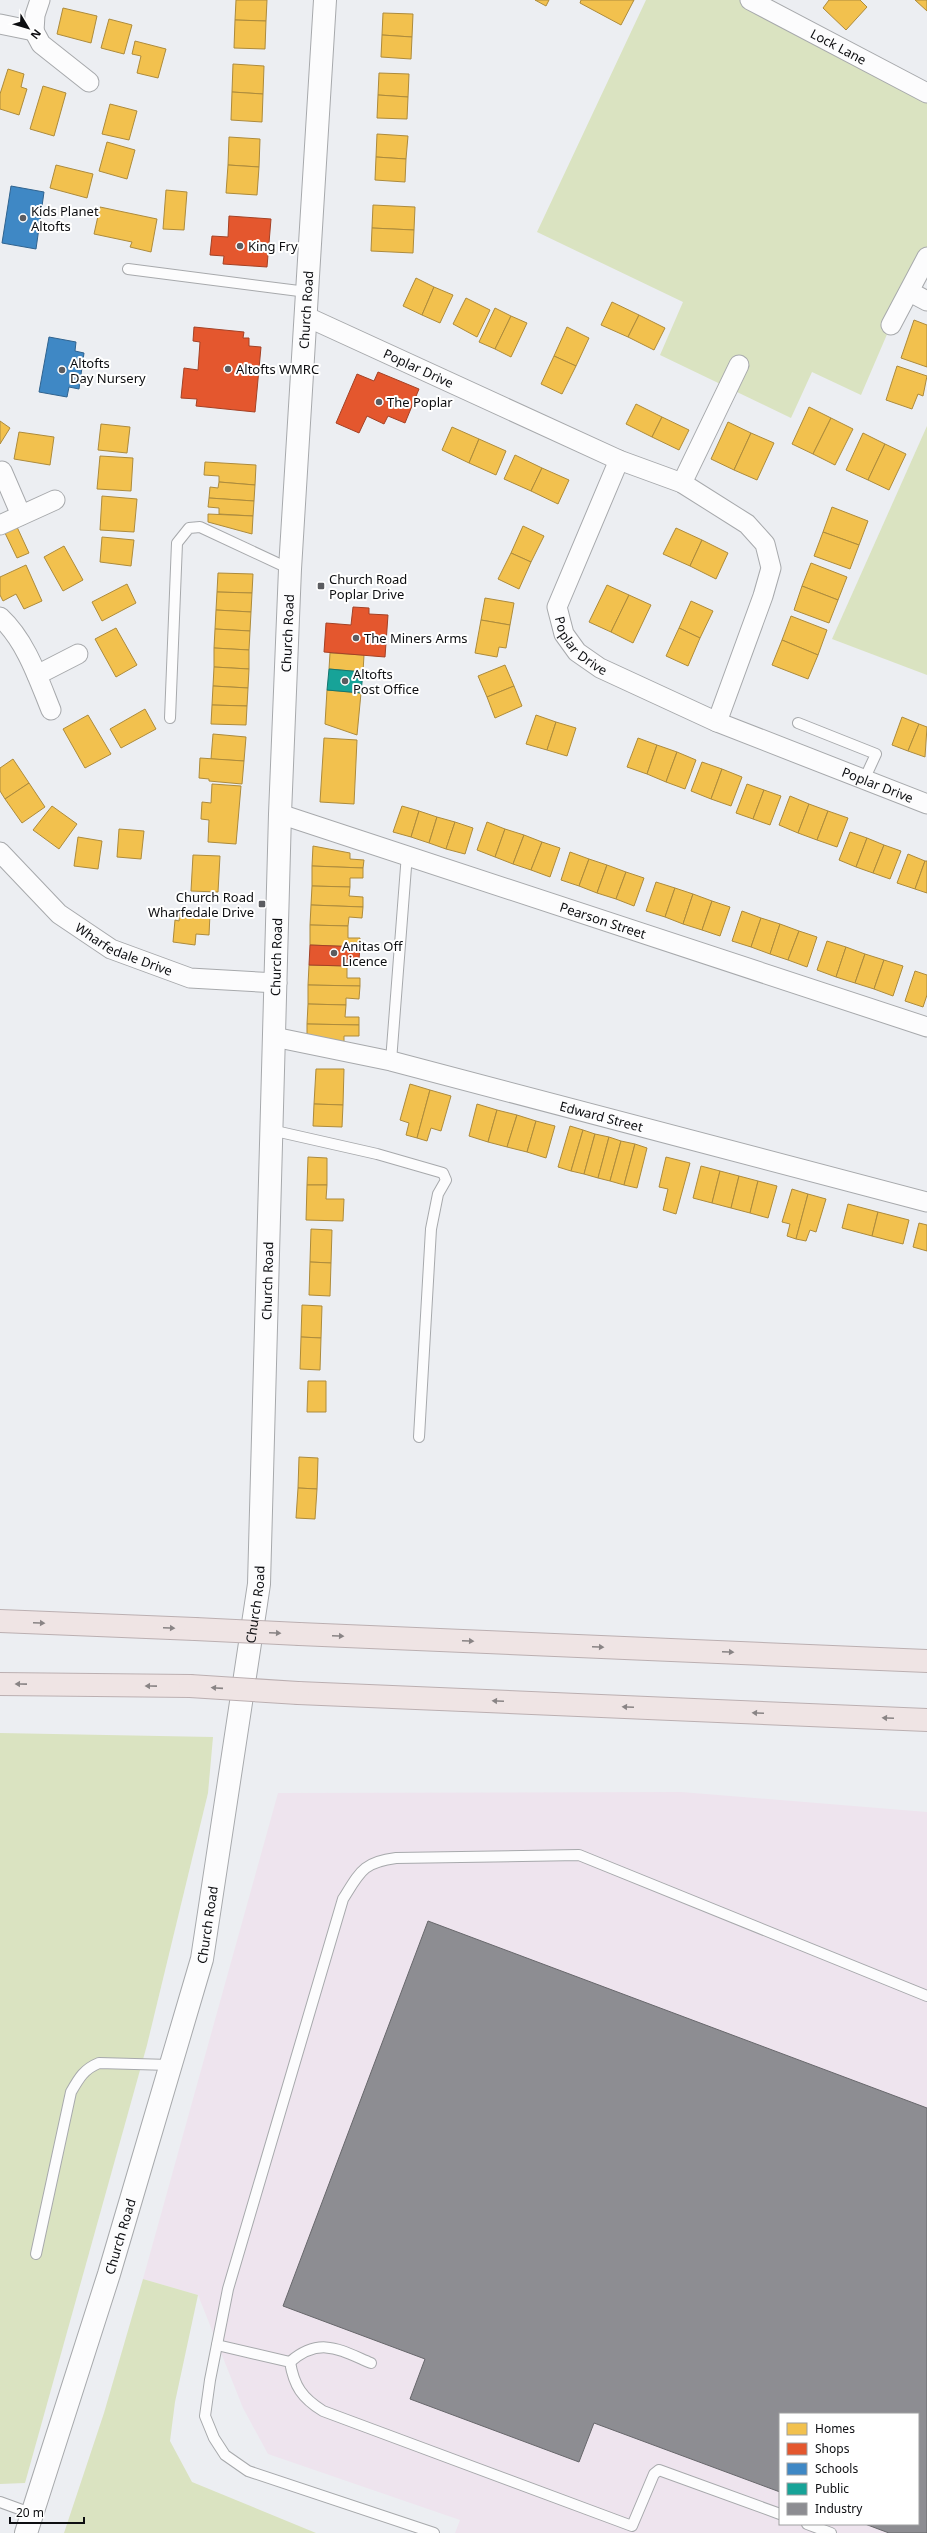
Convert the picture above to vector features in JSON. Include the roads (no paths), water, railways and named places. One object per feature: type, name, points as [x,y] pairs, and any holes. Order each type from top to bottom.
[{"type":"highway","points":[[0,1621],[927,1661]]},
{"type":"highway","points":[[0,1684],[190,1686],[298,1693],[927,1720]]},
{"type":"street","points":[[40,0],[35,15],[34,31],[41,44],[89,82]]},
{"type":"street","name":"Church Road","points":[[30,2524],[109,2274],[202,1959],[259,1584],[270,1130],[277,983],[280,814],[290,569],[325,0]]},
{"type":"street","name":"Lock Lane","points":[[750,0],[780,6],[927,94]]},
{"type":"street","points":[[0,24],[34,31]]},
{"type":"street","points":[[891,325],[910,292],[927,257]]},
{"type":"street","points":[[910,292],[927,301]]},
{"type":"street","name":"Poplar Drive","points":[[305,316],[619,460],[682,483],[747,524],[765,544],[771,568],[764,596],[718,722]]},
{"type":"street","points":[[682,483],[739,365]]},
{"type":"street","name":"Poplar Drive","points":[[619,460],[557,607],[564,634],[577,652],[600,668],[718,722],[927,804]]},
{"type":"street","points":[[2,471],[21,515]]},
{"type":"street","points":[[0,525],[55,500]]},
{"type":"street","points":[[0,617],[22,645],[37,675],[51,710]]},
{"type":"street","points":[[37,675],[78,654]]},
{"type":"street","name":"Pearson Street","points":[[280,814],[407,854],[927,1027]]},
{"type":"street","name":"Wharfedale Drive","points":[[0,852],[59,914],[112,949],[190,978],[277,983]]},
{"type":"street","name":"Edward Street","points":[[274,1037],[391,1061],[927,1202]]},
{"type":"lane","points":[[128,269],[307,292]]},
{"type":"lane","points":[[170,718],[177,543],[189,528],[200,527],[205,529],[290,569]]},
{"type":"lane","points":[[798,723],[876,754],[864,780]]},
{"type":"lane","points":[[391,1061],[407,854]]},
{"type":"lane","points":[[270,1130],[377,1154],[443,1173],[446,1180],[438,1194],[431,1229],[419,1437]]},
{"type":"lane","points":[[434,2533],[248,2471],[225,2455],[214,2438],[205,2416],[228,2289],[343,1899],[357,1876],[375,1861],[486,1855],[579,1855],[927,1996]]},
{"type":"lane","points":[[36,2254],[71,2092],[80,2075],[88,2067],[99,2063],[170,2065]]},
{"type":"lane","points":[[217,2345],[290,2362]]},
{"type":"lane","points":[[290,2362],[300,2353],[314,2347],[326,2346],[371,2363]]},
{"type":"lane","points":[[290,2362],[294,2384],[312,2405],[322,2411],[632,2526],[654,2474],[659,2470],[779,2514]]},
{"type":"lane","points":[[0,2502],[30,2524]]},
{"type":"lane","points":[[810,2525],[831,2533]]},
{"type":"place","name":"Kids Planet Altofts","points":[[23,218]]},
{"type":"place","name":"King Fry","points":[[240,246]]},
{"type":"place","name":"Altofts WMRC","points":[[228,369]]},
{"type":"place","name":"Altofts Day Nursery","points":[[62,370]]},
{"type":"place","name":"The Poplar","points":[[379,402]]},
{"type":"place","name":"Church Road Poplar Drive","points":[[321,586]]},
{"type":"place","name":"The Miners Arms","points":[[356,638]]},
{"type":"place","name":"Altofts Post Office","points":[[345,681]]},
{"type":"place","name":"Church Road Wharfedale Drive","points":[[262,904]]},
{"type":"place","name":"Anitas Off Licence","points":[[334,953]]}]
